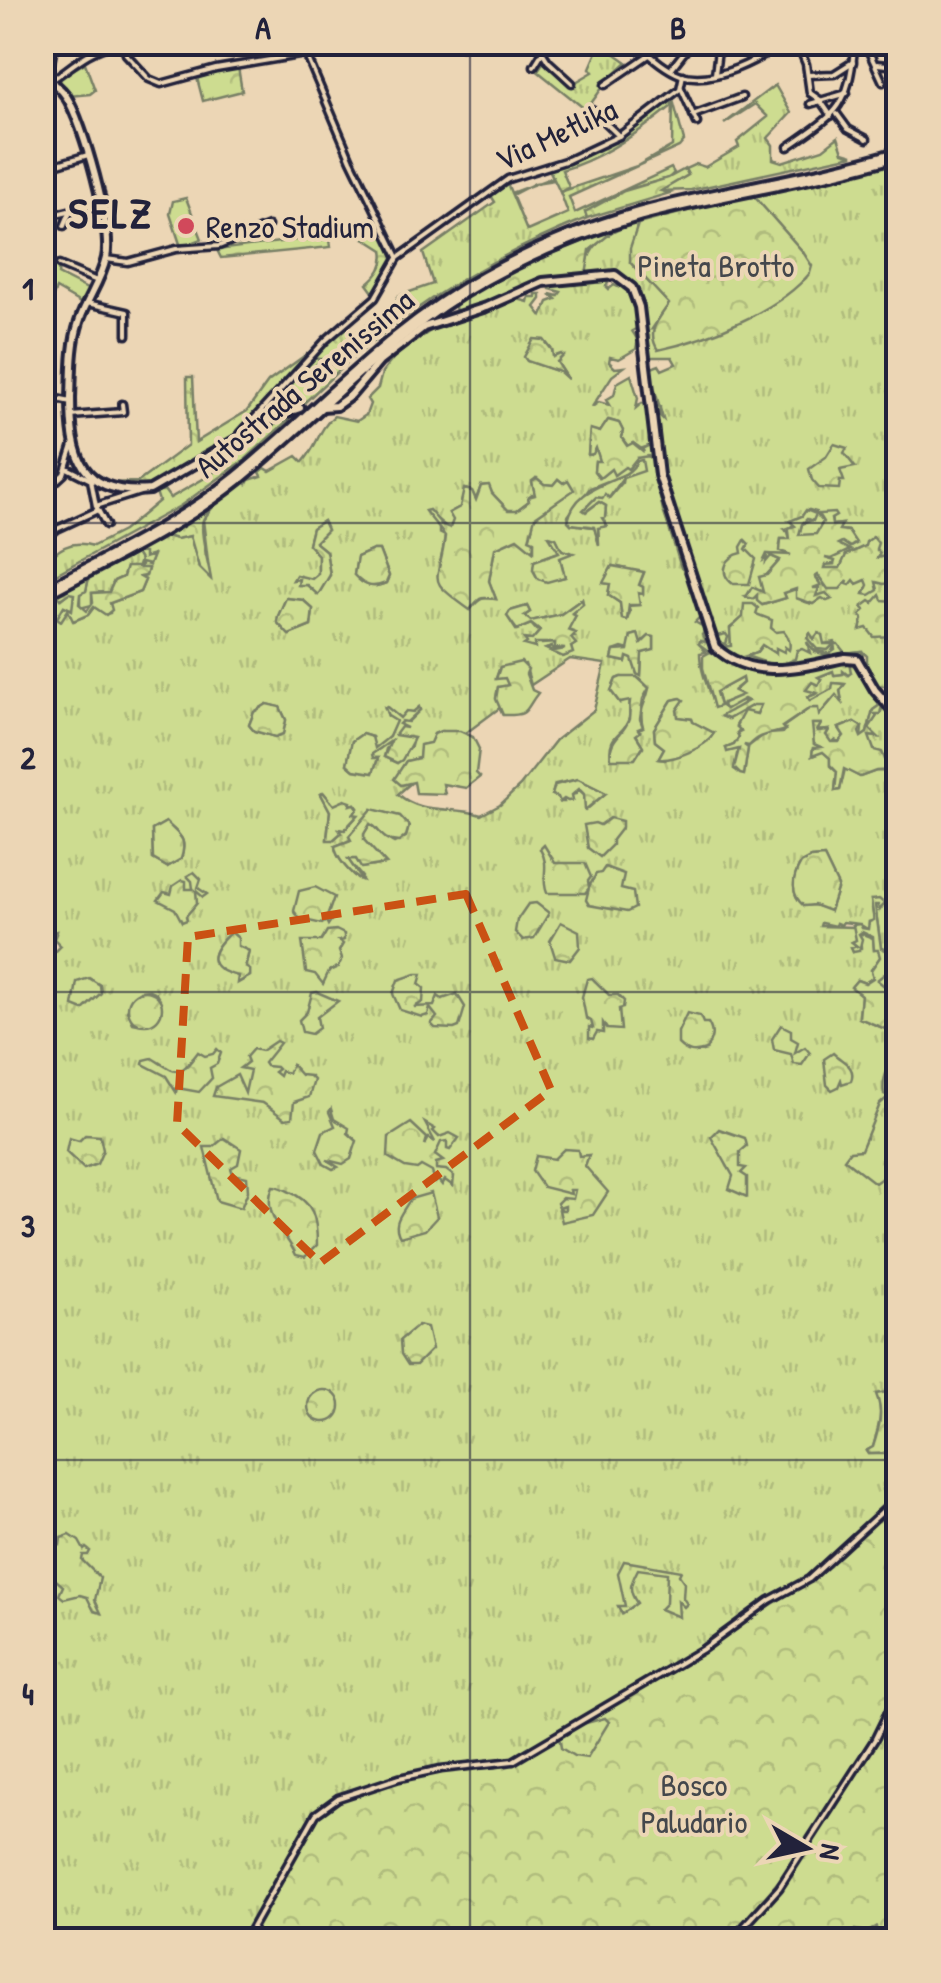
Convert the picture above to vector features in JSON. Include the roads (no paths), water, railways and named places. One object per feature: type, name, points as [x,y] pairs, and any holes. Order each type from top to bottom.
[{"type":"highway","name":"Autostrada Serenissima","points":[[42,591],[144,541],[214,495],[260,460],[390,342],[448,300],[501,269],[576,235],[638,215],[824,174],[898,150]]},
{"type":"street","points":[[42,494],[67,468],[73,446],[74,340],[106,259],[107,230],[75,114],[50,76],[55,42]]},
{"type":"street","points":[[50,76],[94,52],[124,44],[160,46],[175,42]]},
{"type":"street","points":[[300,42],[398,258]]},
{"type":"street","points":[[536,42],[572,83]]},
{"type":"street","points":[[636,42],[649,55],[684,76],[715,74],[757,60],[786,42]]},
{"type":"street","points":[[671,70],[692,42]]},
{"type":"street","points":[[715,74],[720,42]]},
{"type":"street","points":[[797,42],[810,93],[848,129],[867,139]]},
{"type":"street","points":[[788,148],[834,114],[847,93],[854,49],[848,42]]},
{"type":"street","points":[[854,49],[866,43],[883,82]]},
{"type":"street","points":[[124,44],[126,54],[149,79],[161,84],[216,69],[305,54]]},
{"type":"street","points":[[534,66],[542,53]]},
{"type":"street","points":[[605,85],[649,55]]},
{"type":"street","points":[[808,75],[834,74],[853,60]]},
{"type":"street","points":[[877,64],[898,66]]},
{"type":"street","points":[[684,76],[681,88],[697,123]]},
{"type":"street","name":"Via Metlika","points":[[235,443],[305,362],[376,298],[398,258],[508,179],[568,160],[619,136],[681,88]]},
{"type":"street","points":[[810,104],[847,93]]},
{"type":"street","points":[[693,115],[742,97]]},
{"type":"street","points":[[592,110],[619,136]]},
{"type":"street","points":[[42,175],[44,168],[88,155]]},
{"type":"street","points":[[48,216],[101,203]]},
{"type":"street","points":[[64,226],[70,210]]},
{"type":"street","points":[[106,259],[128,262],[176,249],[219,246],[268,226]]},
{"type":"street","points":[[59,264],[98,281]]},
{"type":"street","points":[[322,407],[336,406],[352,396],[379,362],[424,327],[486,307],[543,282],[606,274],[628,283],[637,297],[659,475],[715,646],[727,657],[771,671],[856,659],[874,690],[898,716]]},
{"type":"street","points":[[87,303],[127,312],[127,335]]},
{"type":"street","points":[[42,396],[71,402]]},
{"type":"street","points":[[71,416],[123,412],[122,404]]},
{"type":"street","points":[[42,542],[57,529],[97,508],[158,487],[286,411],[300,408]]},
{"type":"street","points":[[73,446],[82,464],[102,482],[121,489],[144,490]]},
{"type":"street","points":[[67,468],[91,480],[97,508],[106,525]]},
{"type":"street","points":[[245,1940],[316,1814],[328,1803],[399,1778],[514,1761],[703,1649],[770,1600],[809,1579],[898,1497]]},
{"type":"street","points":[[732,1940],[779,1888],[875,1739],[898,1692]]},
{"type":"place","name":"Renzo Stadium","points":[[186,226]]},
{"type":"district","name":"SELZ","points":[[111,212]]},
{"type":"park label","name":"Pineta Brotto","points":[[716,265]]},
{"type":"park label","name":"Bosco Paludario","points":[[694,1802]]}]
